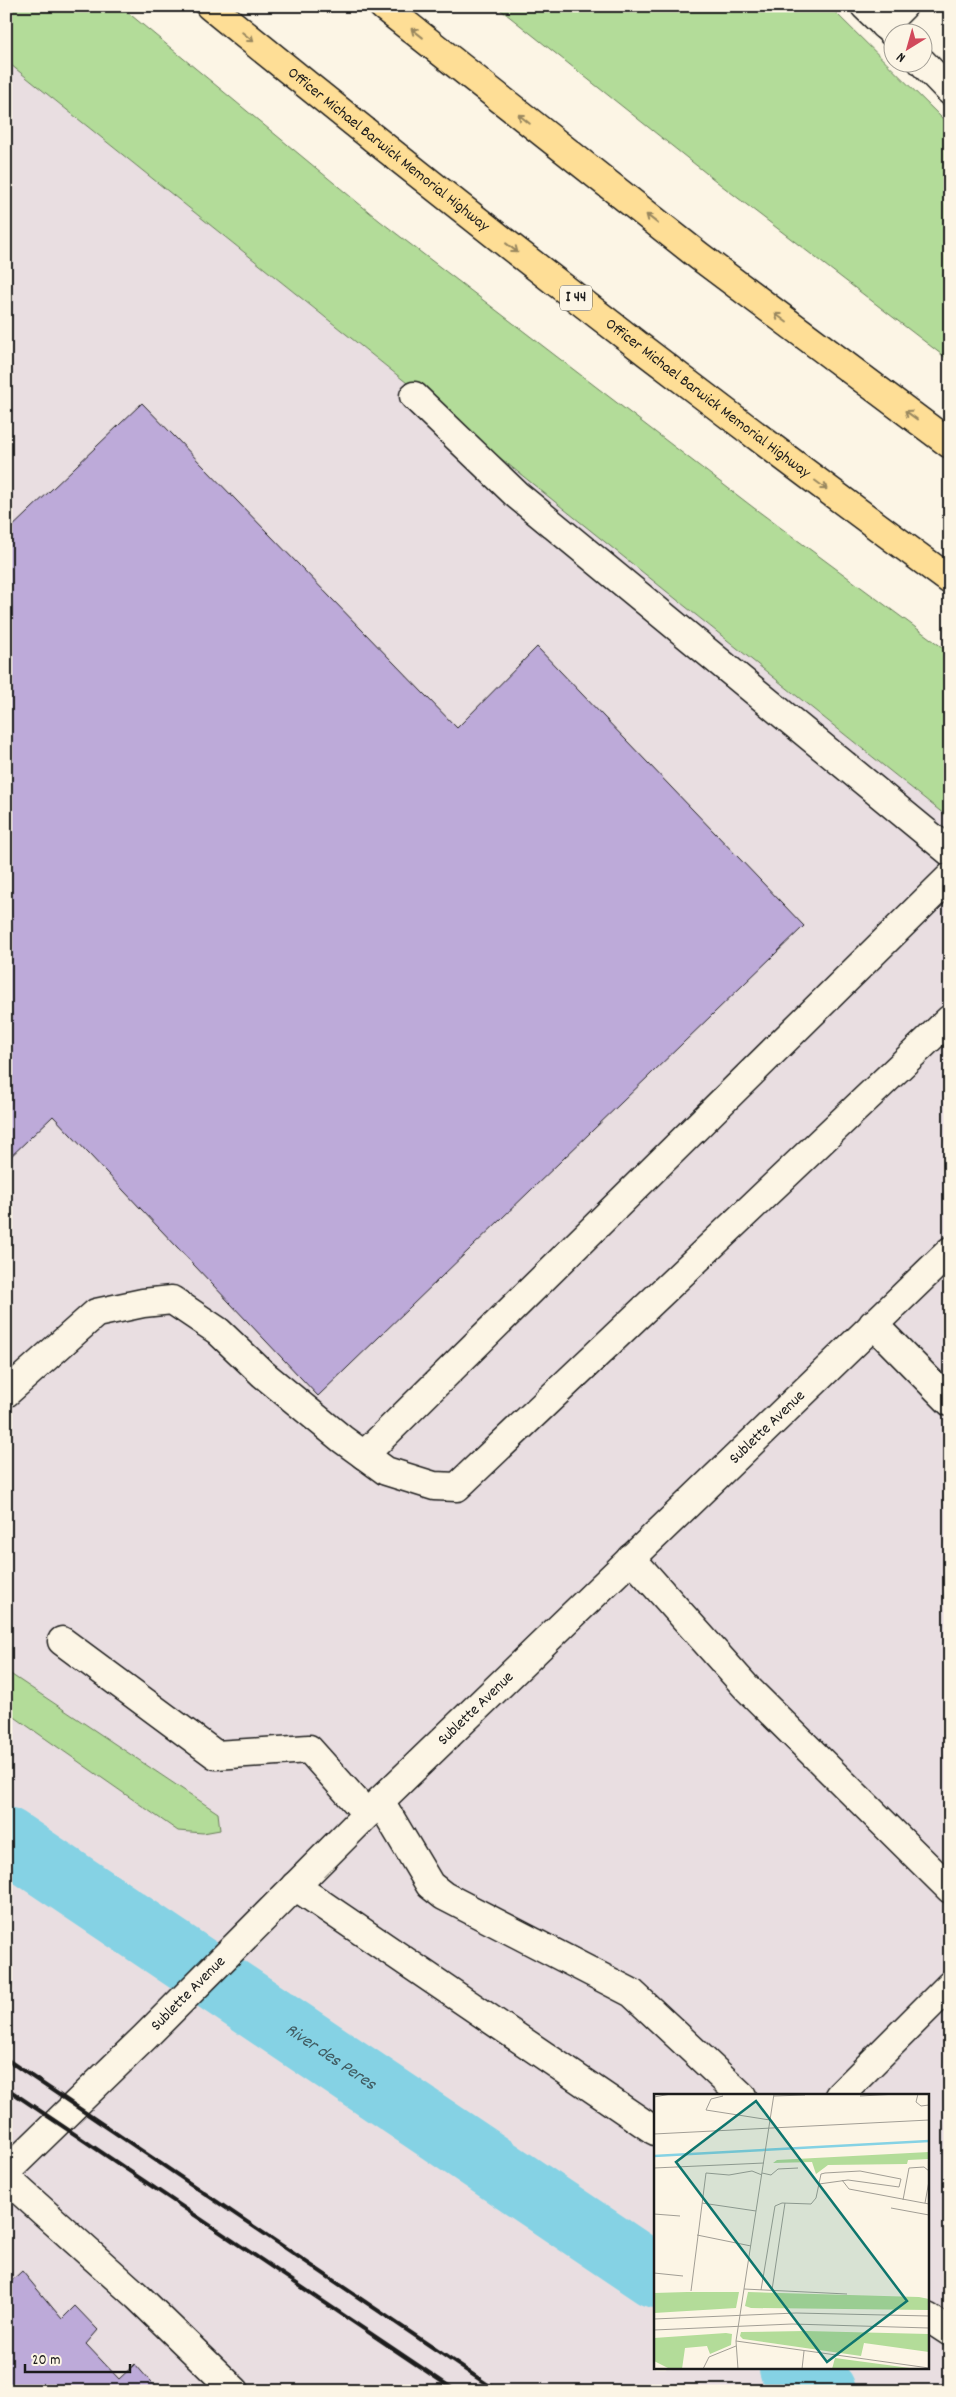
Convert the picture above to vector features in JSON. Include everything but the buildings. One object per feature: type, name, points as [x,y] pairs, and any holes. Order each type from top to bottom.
[{"type":"highway","name":"Officer Michael Barwick Memorial Highway","points":[[210,6],[348,119],[751,433],[950,580]]},
{"type":"highway","points":[[383,6],[698,256],[950,444]]},
{"type":"street","points":[[881,22],[903,6]]},
{"type":"street","points":[[932,72],[950,91]]},
{"type":"street","points":[[414,396],[517,495],[950,852]]},
{"type":"street","points":[[364,1455],[950,877]]},
{"type":"street","points":[[6,1393],[96,1313],[142,1303],[172,1300],[218,1331],[263,1374],[386,1471],[434,1486],[457,1487],[950,1018]]},
{"type":"street","name":"Sublette Avenue","points":[[6,2172],[145,2037],[373,1807],[950,1251]]},
{"type":"street","points":[[873,1324],[950,1402]]},
{"type":"street","points":[[631,1558],[746,1687],[950,1889]]},
{"type":"street","points":[[62,1641],[216,1755],[308,1748],[373,1807],[430,1885],[444,1896],[632,1993],[740,2094]]},
{"type":"street","points":[[295,1886],[654,2130]]},
{"type":"street","points":[[841,2094],[950,1985]]},
{"type":"street","points":[[6,2178],[137,2296],[235,2391]]},
{"type":"street","points":[[928,2318],[950,2332]]},
{"type":"shaded area","points":[[6,61],[950,819],[950,2391],[6,2391]]},
{"type":"green space","points":[[6,6],[120,6],[380,221],[754,508],[950,653],[950,819],[6,61]]},
{"type":"green space","points":[[496,6],[829,6],[884,61],[884,72],[896,72],[950,126],[950,361],[721,185]]},
{"type":"green space","points":[[6,1671],[218,1813],[220,1830],[203,1833],[178,1831],[6,1711]]},
{"type":"waterway","name":"River des Peres","points":[[6,1839],[654,2275]]},
{"type":"waterway","name":"River des Peres","points":[[794,2370],[824,2391]]},
{"type":"railway","points":[[6,2059],[497,2391]]},
{"type":"railway","points":[[6,2088],[456,2391]]}]
